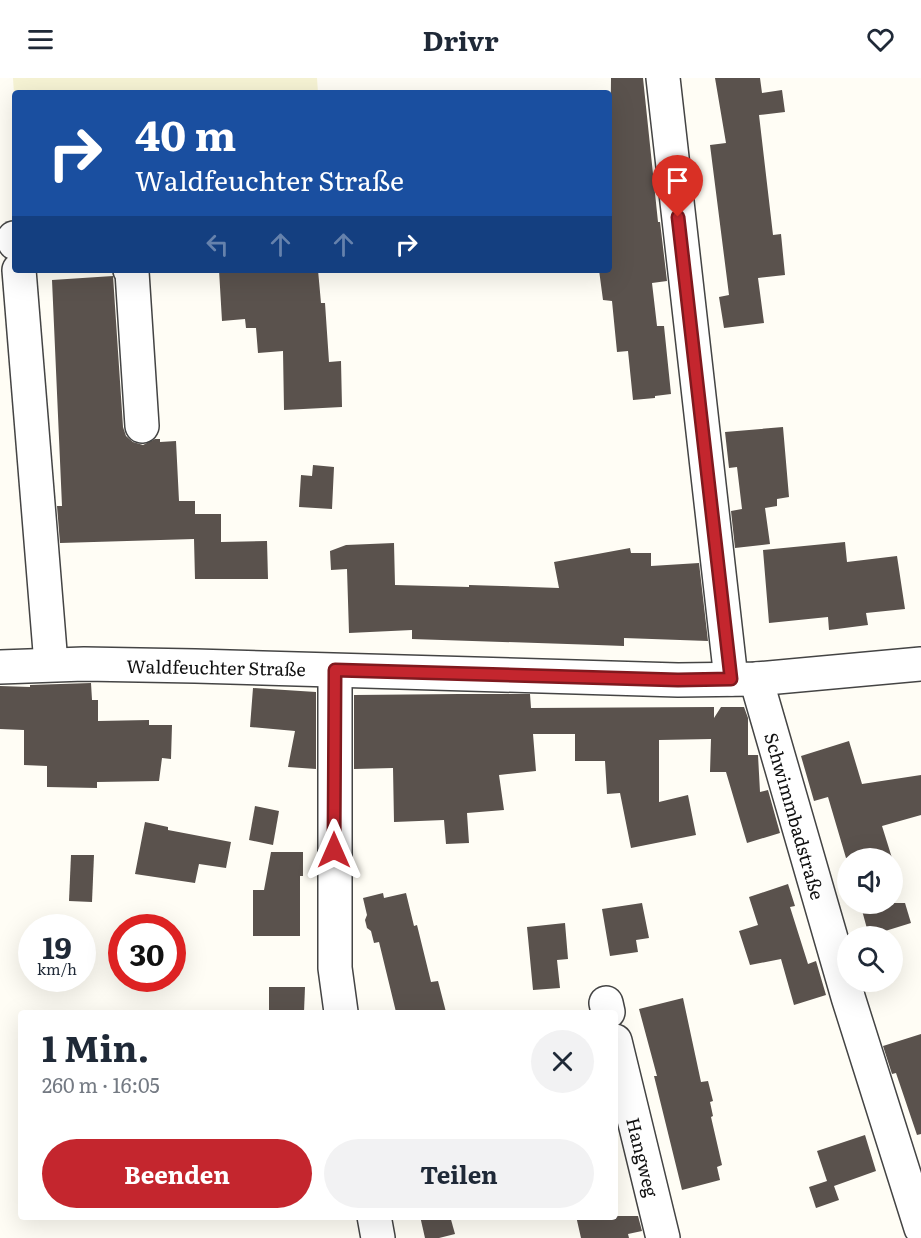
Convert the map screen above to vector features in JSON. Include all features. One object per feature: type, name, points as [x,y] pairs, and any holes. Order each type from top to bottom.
[{"type":"street","name":"Schwimmbadstraße","points":[[663,78],[743,679],[848,997],[921,1228]]},
{"type":"street","points":[[19,273],[51,664]]},
{"type":"street","points":[[132,273],[142,426]]},
{"type":"street","name":"Waldfeuchter Straße","points":[[0,667],[51,664],[678,680],[743,679],[921,664]]},
{"type":"street","points":[[335,670],[334,968],[341,1010]]},
{"type":"street","name":"Hangweg","points":[[618,1053],[663,1238]]},
{"type":"street","points":[[375,1220],[378,1238]]},
{"type":"shaded area","points":[[13,78],[317,78],[318,90],[14,90]]},
{"type":"building","points":[[611,78],[643,78],[658,222],[660,222],[667,281],[652,283],[657,326],[664,326],[671,394],[655,396],[655,398],[633,400],[628,351],[617,352],[612,301],[603,300],[599,273],[612,273]]},
{"type":"building","points":[[715,78],[760,78],[762,93],[782,90],[785,112],[759,115],[773,235],[781,234],[785,275],[758,278],[764,323],[724,328],[719,297],[729,295],[710,145],[726,143]]},
{"type":"building","points":[[219,273],[318,273],[321,303],[325,303],[329,362],[341,361],[342,407],[284,410],[283,351],[258,353],[256,328],[246,328],[245,319],[222,321]]},
{"type":"building","points":[[113,276],[123,427],[126,436],[133,442],[143,445],[155,439],[160,439],[160,442],[176,441],[179,501],[195,501],[195,514],[221,514],[221,542],[267,541],[268,579],[195,579],[194,539],[60,543],[57,506],[62,506],[52,280]]},
{"type":"building","points":[[783,427],[789,497],[777,499],[777,506],[765,508],[770,544],[735,548],[731,511],[742,509],[737,467],[729,468],[725,432]]},
{"type":"building","points":[[313,465],[334,467],[332,509],[299,507],[301,475],[312,476]]},
{"type":"building","points":[[845,542],[847,562],[897,556],[905,609],[866,613],[868,625],[829,630],[828,617],[769,623],[763,550]]},
{"type":"building","points":[[394,543],[395,585],[559,588],[554,562],[630,548],[631,553],[651,553],[651,566],[699,563],[708,641],[624,638],[624,646],[412,639],[412,630],[349,633],[347,569],[331,570],[330,551],[346,545]]},
{"type":"building","points":[[91,683],[92,700],[98,700],[98,721],[149,720],[149,725],[172,725],[171,759],[162,758],[159,781],[97,782],[97,788],[47,787],[47,766],[24,765],[24,730],[0,729],[0,686],[30,687],[30,685]]},
{"type":"building","points":[[253,688],[316,692],[316,769],[288,767],[295,731],[250,727]]},
{"type":"building","points":[[530,694],[531,708],[714,707],[714,718],[721,707],[744,707],[748,718],[748,755],[758,755],[760,792],[768,790],[780,833],[747,843],[726,772],[710,772],[711,739],[659,740],[659,802],[688,795],[696,835],[631,848],[620,793],[607,794],[605,761],[575,761],[575,734],[533,734],[536,771],[499,775],[504,810],[467,813],[469,843],[446,844],[444,820],[394,822],[393,768],[354,769],[354,695]]},
{"type":"building","points":[[849,741],[862,784],[921,775],[921,815],[882,826],[889,848],[843,848],[828,797],[814,801],[801,756]]},
{"type":"building","points":[[255,806],[279,811],[273,845],[249,840]]},
{"type":"building","points":[[145,822],[168,827],[168,830],[231,842],[226,868],[199,864],[195,883],[135,874]]},
{"type":"building","points":[[271,852],[303,852],[303,876],[300,876],[300,936],[253,936],[253,890],[264,890]]},
{"type":"building","points":[[71,855],[94,855],[92,902],[69,901]]},
{"type":"building","points":[[788,884],[795,906],[790,907],[808,964],[816,961],[826,995],[794,1005],[781,959],[750,965],[739,931],[758,925],[749,897]]},
{"type":"building","points":[[383,893],[384,898],[406,893],[414,926],[417,925],[431,982],[438,981],[445,1010],[396,1010],[379,942],[374,943],[371,931],[367,928],[363,898]]},
{"type":"building","points":[[642,903],[649,938],[636,940],[638,952],[610,956],[602,909]]},
{"type":"building","points":[[903,903],[905,903],[911,923],[901,926],[866,926],[863,914],[903,914]]},
{"type":"building","points":[[565,923],[568,959],[557,960],[560,988],[533,990],[527,927]]},
{"type":"building","points":[[269,987],[305,987],[304,1010],[269,1010]]},
{"type":"building","points":[[683,998],[701,1082],[708,1081],[713,1101],[710,1102],[713,1116],[711,1117],[722,1165],[717,1167],[720,1180],[682,1190],[654,1076],[657,1076],[639,1009]]},
{"type":"building","points":[[921,1034],[921,1134],[917,1135],[896,1073],[892,1074],[883,1046]]},
{"type":"building","points":[[865,1135],[876,1171],[834,1186],[839,1200],[816,1208],[809,1187],[827,1181],[817,1151]]},
{"type":"building","points":[[618,1216],[638,1216],[642,1231],[628,1234],[629,1238],[581,1238],[577,1220],[618,1220]]},
{"type":"building","points":[[421,1220],[451,1220],[455,1234],[439,1238],[425,1238]]},
{"type":"route","points":[[334,850],[335,670],[678,680],[731,679],[678,217]]}]
